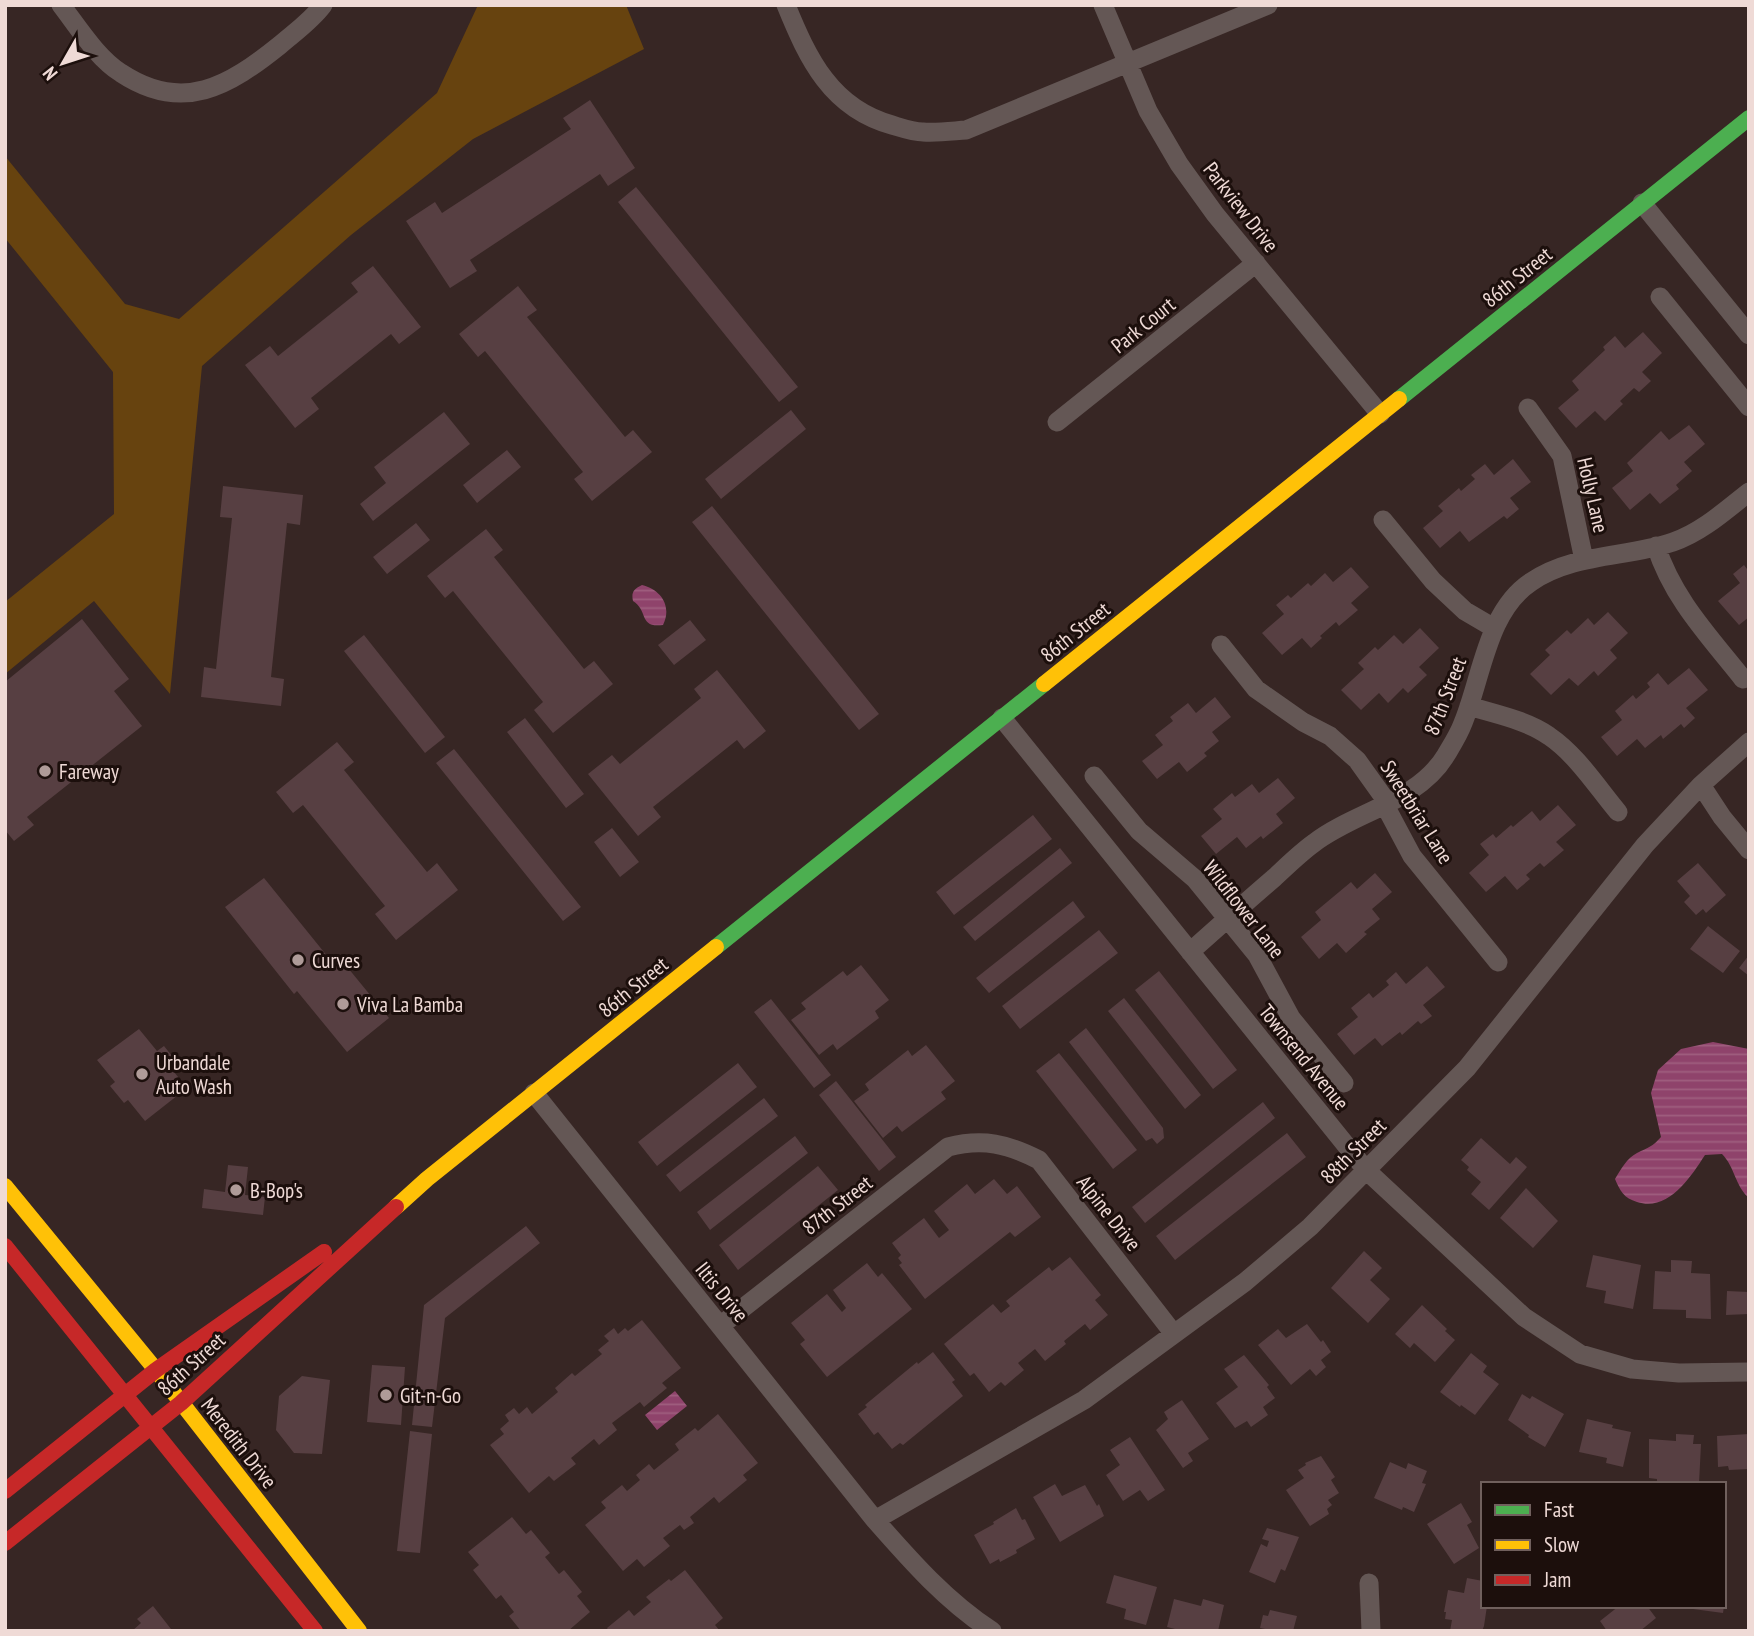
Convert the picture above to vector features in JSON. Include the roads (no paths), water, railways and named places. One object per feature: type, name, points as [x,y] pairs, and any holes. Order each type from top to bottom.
[{"type":"main road","name":"86th Street","points":[[5,1543],[181,1403],[427,1179],[1749,118]]},
{"type":"main road","name":"86th Street","points":[[5,1490],[156,1370],[427,1179]]},
{"type":"main road","name":"Meredith Drive","points":[[5,1186],[156,1370],[359,1631]]},
{"type":"main road","points":[[5,1246],[315,1631]]},
{"type":"street","points":[[61,5],[118,72],[161,92],[184,93],[208,90],[239,76],[308,22],[323,5]]},
{"type":"street","points":[[786,5],[803,47],[827,85],[851,106],[876,121],[917,132],[966,130],[1268,5]]},
{"type":"street","name":"Parkview Drive","points":[[1103,5],[1148,111],[1179,164],[1380,414]]},
{"type":"street","points":[[1642,203],[1749,335]]},
{"type":"street","name":"Park Court","points":[[1057,422],[1256,263]]},
{"type":"street","points":[[1660,297],[1749,407]]},
{"type":"street","name":"Holly Lane","points":[[1528,408],[1562,456],[1584,560]]},
{"type":"street","name":"87th Street","points":[[1190,952],[1315,841],[1426,778],[1444,758],[1463,723],[1494,628],[1504,610],[1530,582],[1569,564],[1606,555],[1625,554],[1675,541],[1710,523],[1749,492]]},
{"type":"street","points":[[1383,520],[1433,581],[1465,611],[1494,628]]},
{"type":"street","points":[[1656,546],[1664,569],[1681,601],[1743,679]]},
{"type":"street","name":"Sweetbriar Lane","points":[[1222,645],[1256,689],[1303,722],[1330,736],[1357,760],[1387,802],[1388,811],[1412,856],[1498,962]]},
{"type":"street","points":[[1469,706],[1548,735],[1572,756],[1618,813]]},
{"type":"street","name":"Townsend Avenue","points":[[1002,718],[1366,1170],[1524,1317],[1580,1354],[1632,1369],[1679,1373],[1749,1372]]},
{"type":"street","name":"88th Street","points":[[875,1520],[1084,1400],[1245,1282],[1310,1227],[1467,1068],[1645,845],[1701,785],[1749,742]]},
{"type":"street","name":"Wildflower Lane","points":[[1094,776],[1139,831],[1195,879],[1257,955],[1291,1018],[1344,1083]]},
{"type":"street","points":[[1701,785],[1722,817],[1749,850]]},
{"type":"street","name":"Iltis Drive","points":[[534,1093],[875,1520],[928,1580],[965,1613],[992,1631]]},
{"type":"street","name":"87th Street","points":[[720,1326],[948,1147],[965,1142],[992,1143]]},
{"type":"street","name":"Alpine Drive","points":[[992,1143],[1013,1146],[1039,1160],[1174,1334]]},
{"type":"street","points":[[1369,1583],[1371,1631]]},
{"type":"place","name":"Fareway","points":[[45,771]]},
{"type":"place","name":"Curves","points":[[298,960]]},
{"type":"place","name":"Viva La Bamba","points":[[343,1004]]},
{"type":"place","name":"Urbandale Auto Wash","points":[[142,1074]]},
{"type":"place","name":"B-Bop's","points":[[236,1190]]},
{"type":"place","name":"Git-n-Go","points":[[386,1395]]}]
